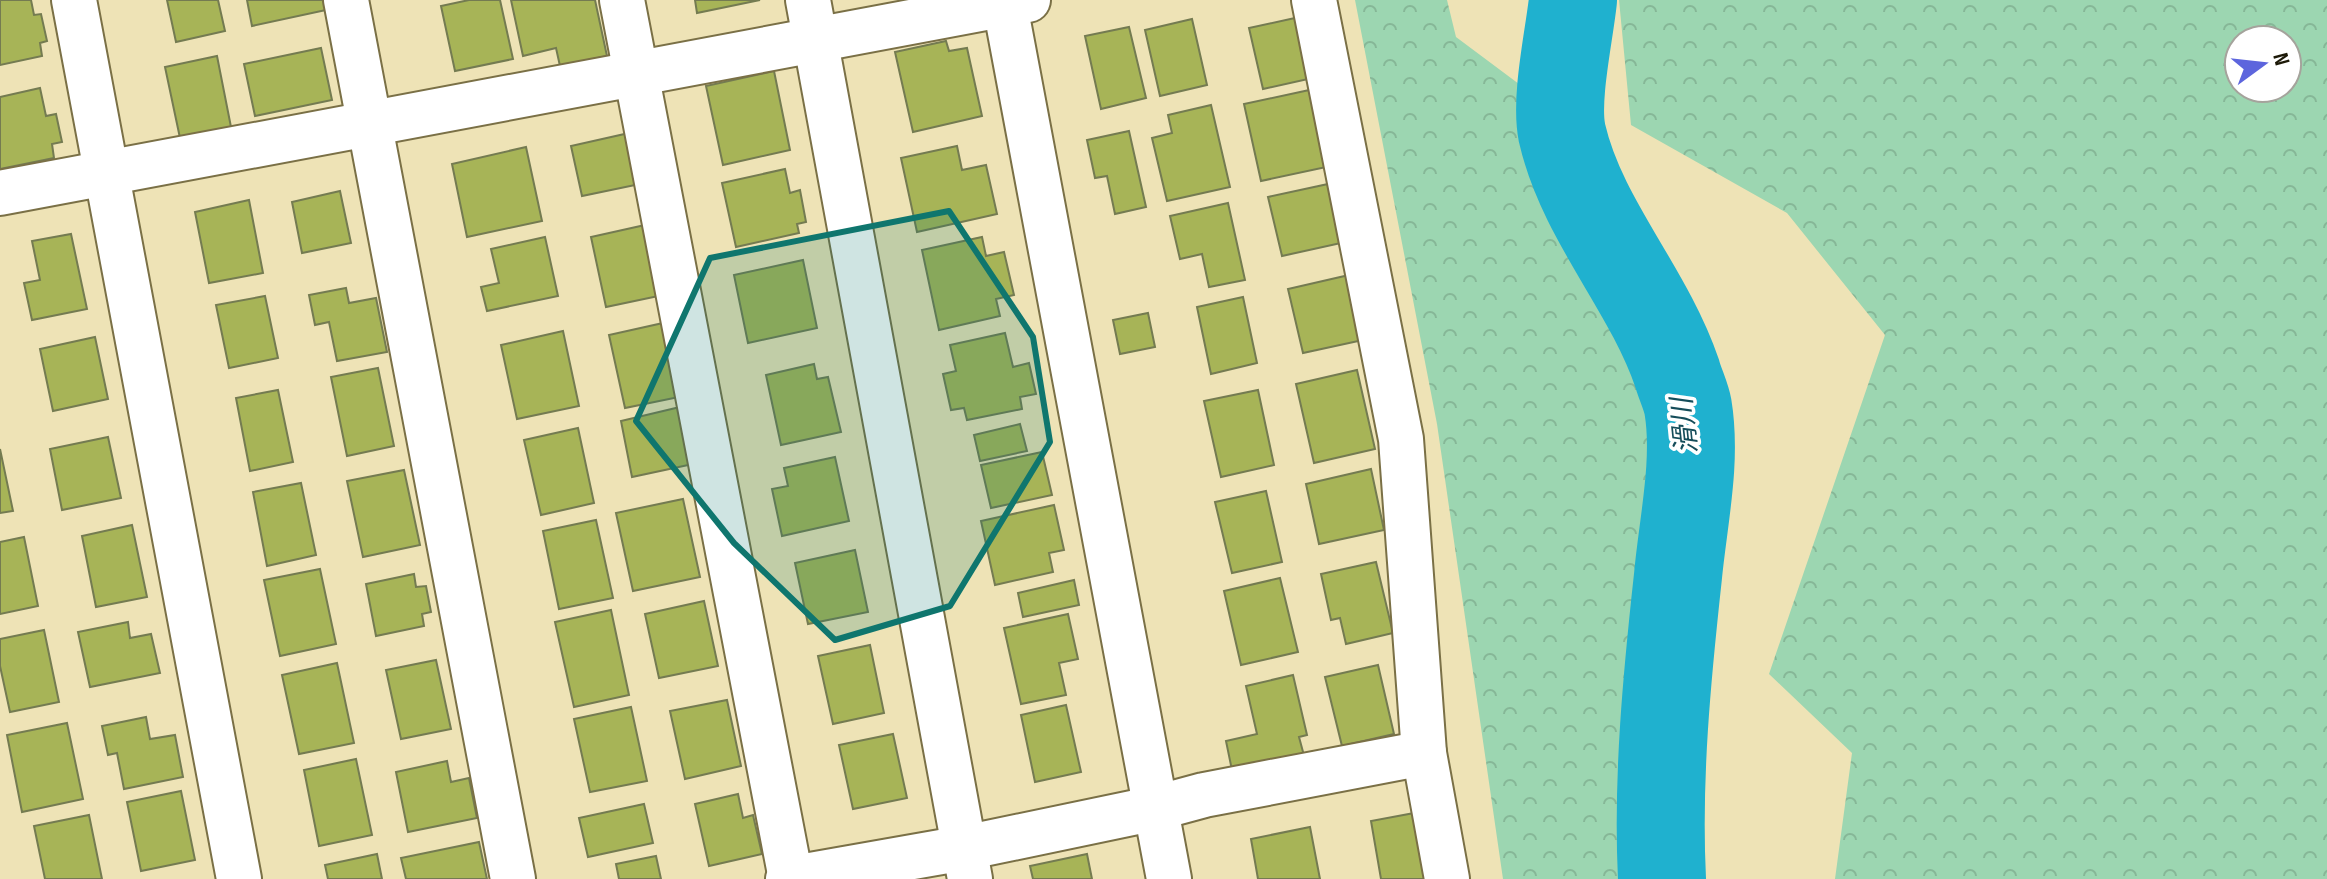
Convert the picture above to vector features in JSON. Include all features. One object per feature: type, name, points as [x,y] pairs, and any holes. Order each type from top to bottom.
[{"type":"street","points":[[74,0],[239,879]]},
{"type":"street","points":[[346,0],[513,879]]},
{"type":"street","points":[[622,0],[790,879],[967,864],[1204,795],[1424,753]]},
{"type":"street","points":[[1314,0],[1401,439],[1424,753],[1447,879]]},
{"type":"street","points":[[0,193],[636,73],[812,20],[1012,1],[1169,879]]},
{"type":"street","points":[[812,20],[967,864]]},
{"type":"highlighted area","points":[[949,211],[1033,337],[1050,442],[950,606],[835,640],[734,543],[636,421],[710,258]]},
{"type":"green space","points":[[1355,0],[1447,0],[1456,37],[1559,114],[1695,385],[1654,728],[1658,879],[1503,879],[1437,424]]},
{"type":"green space","points":[[1619,0],[2327,0],[2327,879],[1835,879],[1852,753],[1769,674],[1885,335],[1787,213],[1631,125]]},
{"type":"building","points":[[0,0],[31,0],[34,15],[41,14],[47,41],[40,43],[42,56],[0,65]]},
{"type":"building","points":[[167,0],[218,0],[225,31],[176,42]]},
{"type":"building","points":[[247,0],[323,0],[326,10],[252,26]]},
{"type":"building","points":[[469,0],[500,0],[513,59],[455,71],[441,6]]},
{"type":"building","points":[[511,0],[595,0],[607,56],[560,66],[556,48],[523,56]]},
{"type":"building","points":[[695,0],[760,0],[697,13]]},
{"type":"building","points":[[1313,14],[1326,75],[1263,89],[1249,28]]},
{"type":"building","points":[[1192,19],[1207,85],[1160,96],[1145,30]]},
{"type":"building","points":[[1129,27],[1146,98],[1101,109],[1085,36]]},
{"type":"building","points":[[946,41],[949,51],[967,48],[982,116],[913,132],[895,52]]},
{"type":"building","points":[[321,48],[332,100],[255,116],[244,64]]},
{"type":"building","points":[[217,56],[231,127],[180,138],[165,67]]},
{"type":"building","points":[[774,71],[790,150],[723,165],[706,86]]},
{"type":"building","points":[[40,88],[46,116],[56,114],[62,142],[52,144],[54,158],[0,169],[0,97]]},
{"type":"building","points":[[1314,89],[1331,166],[1261,181],[1244,104]]},
{"type":"building","points":[[1211,105],[1230,187],[1167,201],[1152,138],[1172,133],[1168,115]]},
{"type":"building","points":[[1129,131],[1146,207],[1115,214],[1107,176],[1095,178],[1087,140]]},
{"type":"building","points":[[629,133],[640,184],[582,196],[571,146]]},
{"type":"building","points":[[957,146],[962,170],[986,165],[997,214],[917,232],[901,158]]},
{"type":"building","points":[[526,147],[542,221],[467,237],[452,164]]},
{"type":"building","points":[[785,169],[790,193],[800,190],[806,222],[797,224],[799,233],[736,247],[722,183]]},
{"type":"building","points":[[1328,184],[1341,243],[1282,256],[1268,197]]},
{"type":"building","points":[[340,191],[351,243],[302,253],[292,202]]},
{"type":"building","points":[[249,200],[263,273],[209,283],[195,212]]},
{"type":"building","points":[[1228,203],[1245,280],[1209,287],[1202,254],[1180,259],[1170,216]]},
{"type":"building","points":[[654,223],[668,294],[606,307],[591,237]]},
{"type":"building","points":[[71,234],[87,309],[32,320],[24,283],[40,280],[32,241]]},
{"type":"building","points":[[545,237],[558,296],[487,311],[481,287],[499,283],[491,249]]},
{"type":"building","points":[[982,237],[986,256],[1004,252],[1014,295],[996,299],[1000,316],[939,330],[922,250]]},
{"type":"building","points":[[803,260],[817,328],[748,343],[734,275]]},
{"type":"building","points":[[1349,275],[1363,340],[1303,353],[1288,289]]},
{"type":"building","points":[[346,288],[349,303],[376,298],[387,352],[337,361],[329,322],[315,325],[309,295]]},
{"type":"building","points":[[265,296],[278,358],[229,368],[216,305]]},
{"type":"building","points":[[1243,297],[1257,363],[1211,374],[1197,307]]},
{"type":"building","points":[[1148,313],[1155,347],[1120,354],[1113,320]]},
{"type":"building","points":[[663,323],[679,397],[625,408],[609,335]]},
{"type":"building","points":[[563,331],[579,406],[517,419],[501,345]]},
{"type":"building","points":[[1005,333],[1013,367],[1029,363],[1036,394],[1020,397],[1022,409],[967,420],[964,408],[951,410],[943,374],[956,371],[950,345]]},
{"type":"building","points":[[95,337],[108,399],[53,411],[40,349]]},
{"type":"building","points":[[814,364],[817,379],[828,377],[841,432],[781,445],[766,375]]},
{"type":"building","points":[[378,368],[394,446],[347,456],[331,377]]},
{"type":"building","points":[[1357,370],[1375,449],[1314,463],[1296,384]]},
{"type":"building","points":[[278,390],[293,462],[250,471],[236,398]]},
{"type":"building","points":[[1258,390],[1274,465],[1221,477],[1204,401]]},
{"type":"building","points":[[680,407],[693,464],[632,477],[621,421]]},
{"type":"building","points":[[1020,424],[1027,451],[980,461],[974,435]]},
{"type":"building","points":[[578,428],[594,503],[541,515],[524,440]]},
{"type":"building","points":[[108,437],[121,498],[62,510],[50,449]]},
{"type":"building","points":[[0,449],[13,511],[0,513]]},
{"type":"building","points":[[1042,452],[1052,495],[991,508],[981,465]]},
{"type":"building","points":[[835,457],[849,521],[782,536],[772,489],[788,486],[784,468]]},
{"type":"building","points":[[1371,469],[1384,530],[1319,544],[1306,484]]},
{"type":"building","points":[[404,470],[420,545],[363,557],[347,481]]},
{"type":"building","points":[[301,483],[316,555],[267,566],[253,492]]},
{"type":"building","points":[[1266,491],[1282,562],[1232,573],[1215,502]]},
{"type":"building","points":[[683,499],[700,577],[633,591],[616,513]]},
{"type":"building","points":[[1054,505],[1064,550],[1049,553],[1053,572],[995,585],[981,521]]},
{"type":"building","points":[[596,520],[613,598],[559,609],[543,531]]},
{"type":"building","points":[[132,525],[147,597],[96,607],[82,536]]},
{"type":"building","points":[[24,537],[38,606],[0,614],[0,542]]},
{"type":"building","points":[[855,550],[868,612],[808,624],[795,563]]},
{"type":"building","points":[[1376,562],[1393,633],[1346,644],[1340,618],[1331,620],[1321,574]]},
{"type":"building","points":[[320,569],[336,644],[280,656],[264,580]]},
{"type":"building","points":[[414,574],[416,587],[426,586],[431,612],[422,614],[424,626],[376,636],[366,584]]},
{"type":"building","points":[[1280,578],[1298,652],[1241,665],[1224,591]]},
{"type":"building","points":[[1074,580],[1079,605],[1023,617],[1018,593]]},
{"type":"building","points":[[704,601],[718,666],[659,678],[645,614]]},
{"type":"building","points":[[611,610],[629,695],[574,707],[555,622]]},
{"type":"building","points":[[1068,614],[1078,659],[1059,663],[1066,695],[1021,704],[1004,628]]},
{"type":"building","points":[[128,622],[130,638],[151,634],[160,673],[90,687],[78,632]]},
{"type":"building","points":[[44,630],[59,702],[10,712],[0,666],[0,639]]},
{"type":"building","points":[[870,645],[884,713],[833,724],[818,656]]},
{"type":"building","points":[[436,660],[451,729],[401,739],[386,670]]},
{"type":"building","points":[[337,663],[354,743],[299,754],[282,675]]},
{"type":"building","points":[[1378,665],[1394,734],[1342,746],[1325,677]]},
{"type":"building","points":[[1293,675],[1307,735],[1299,737],[1306,763],[1234,780],[1226,741],[1257,734],[1246,686]]},
{"type":"building","points":[[727,700],[741,766],[685,779],[670,711]]},
{"type":"building","points":[[1066,705],[1081,772],[1035,782],[1021,715]]},
{"type":"building","points":[[631,707],[647,781],[590,792],[574,719]]},
{"type":"building","points":[[146,717],[150,739],[175,735],[183,777],[124,789],[117,753],[108,755],[102,726]]},
{"type":"building","points":[[67,723],[83,799],[22,812],[7,735]]},
{"type":"building","points":[[893,734],[907,798],[853,809],[839,745]]},
{"type":"building","points":[[356,759],[372,835],[319,846],[304,770]]},
{"type":"building","points":[[447,761],[451,782],[469,778],[477,818],[408,832],[396,772]]},
{"type":"building","points":[[181,791],[195,860],[141,871],[127,802]]},
{"type":"building","points":[[738,794],[743,818],[753,815],[762,854],[709,866],[695,804]]},
{"type":"building","points":[[644,804],[653,843],[588,857],[579,818]]},
{"type":"building","points":[[1425,811],[1437,879],[1381,879],[1371,821]]},
{"type":"building","points":[[89,815],[102,879],[45,879],[34,826]]},
{"type":"building","points":[[1310,827],[1320,879],[1258,879],[1251,839]]},
{"type":"building","points":[[479,842],[487,879],[406,879],[401,858]]},
{"type":"building","points":[[377,854],[382,879],[328,879],[325,865]]},
{"type":"building","points":[[1087,854],[1092,879],[1033,879],[1030,866]]},
{"type":"building","points":[[656,856],[661,879],[619,879],[616,864]]},
{"type":"waterway","name":"滑川","points":[[1573,0],[1560,103],[1562,133],[1571,165],[1584,195],[1665,342],[1688,407],[1691,449],[1688,492],[1664,728],[1662,879]]}]
